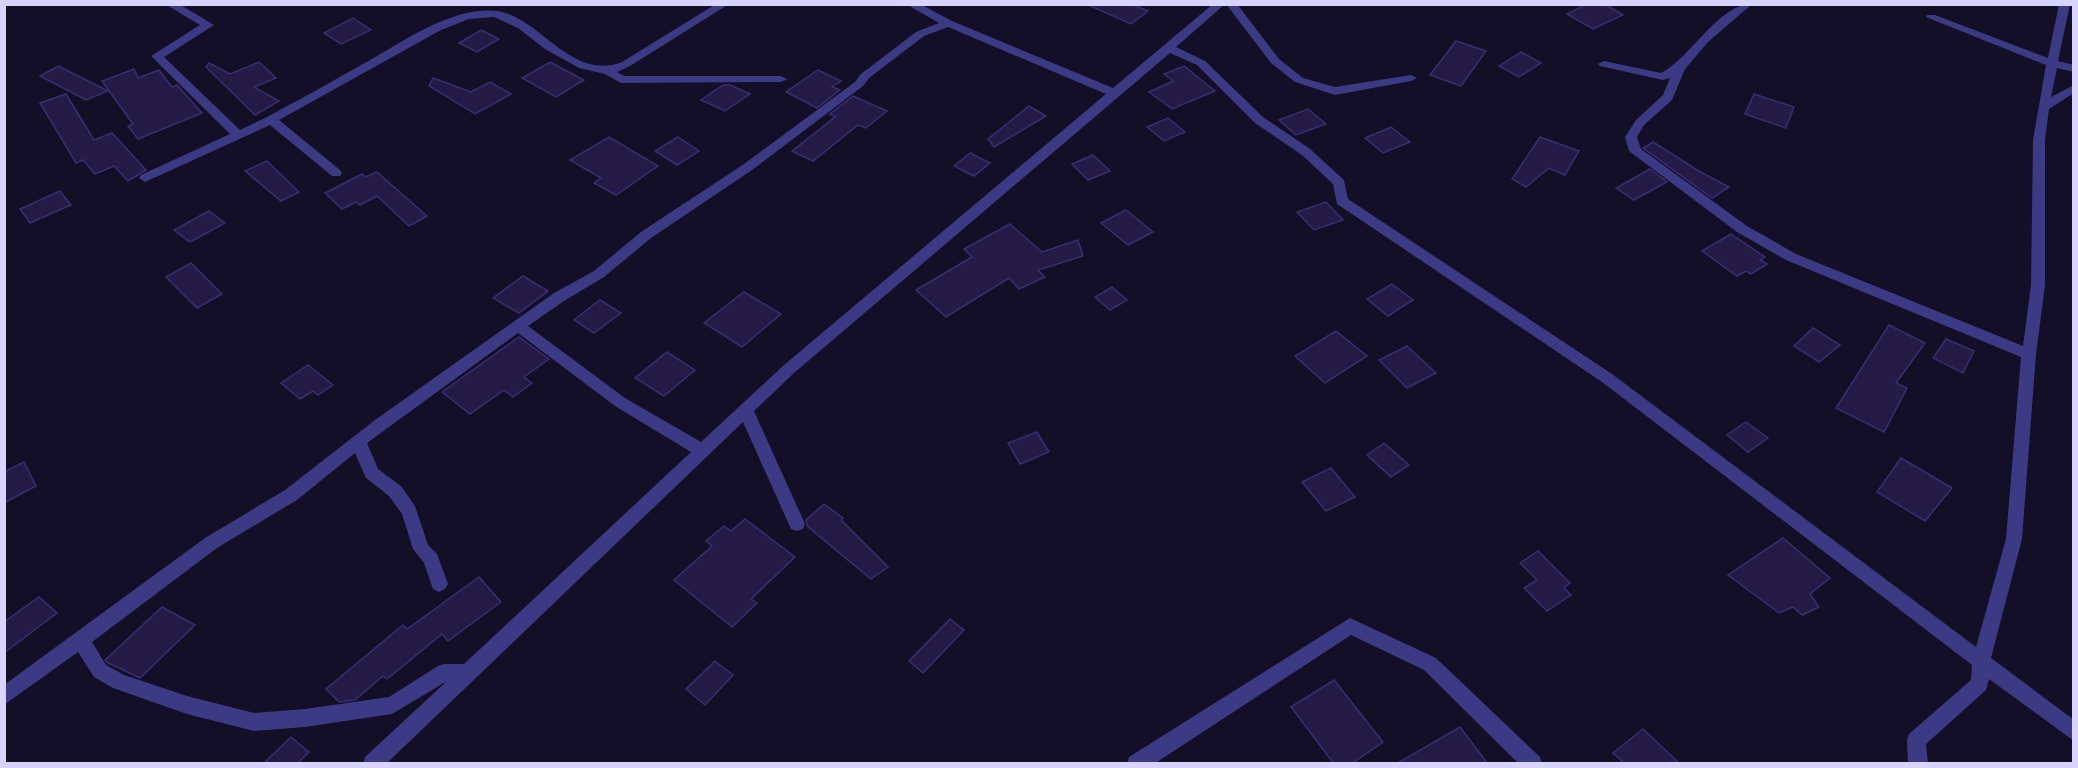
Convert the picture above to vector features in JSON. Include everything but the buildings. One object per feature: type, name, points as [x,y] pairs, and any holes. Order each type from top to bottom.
[{"type":"street","points":[[170,4],[208,25],[157,56],[238,135]]},
{"type":"street","points":[[609,71],[626,64],[724,4]]},
{"type":"street","points":[[911,4],[1061,73],[1114,93]]},
{"type":"street","points":[[372,764],[789,369],[1220,4]]},
{"type":"street","points":[[1231,4],[1275,61],[1299,80],[1335,91],[1411,78]]},
{"type":"street","points":[[1747,4],[1704,40],[1680,68],[1668,97],[1640,123],[1631,137],[1635,151],[1742,229],[1791,257],[1850,279],[1897,303],[1919,309],[2029,354]]},
{"type":"street","points":[[1918,764],[1916,740],[1980,684],[1981,661],[2014,539],[2029,354],[2038,285],[2039,140],[2051,63],[2065,4]]},
{"type":"street","points":[[145,178],[271,120],[437,28],[467,16],[495,9],[549,47],[583,66],[609,71],[621,80],[781,79]]},
{"type":"street","points":[[1931,17],[2051,63],[2073,69]]},
{"type":"street","points":[[4,696],[211,543],[291,495],[358,441],[518,326],[559,297],[599,274],[645,236],[748,167],[859,84],[865,76],[920,34],[948,23]]},
{"type":"street","points":[[1170,48],[1201,63],[1259,120],[1306,152],[1339,183],[1341,201],[1607,378],[2073,732]]},
{"type":"street","points":[[1604,64],[1662,78],[1680,68]]},
{"type":"street","points":[[2043,107],[2073,88]]},
{"type":"street","points":[[271,120],[336,172]]},
{"type":"street","points":[[518,326],[620,402],[702,451]]},
{"type":"street","points":[[746,410],[796,524]]},
{"type":"street","points":[[358,441],[372,473],[395,491],[409,511],[421,549],[431,559],[439,584]]},
{"type":"street","points":[[1136,764],[1350,626],[1430,664],[1533,764]]},
{"type":"street","points":[[80,639],[100,671],[120,682],[188,705],[254,722],[304,718],[393,705],[444,672],[467,673]]}]
